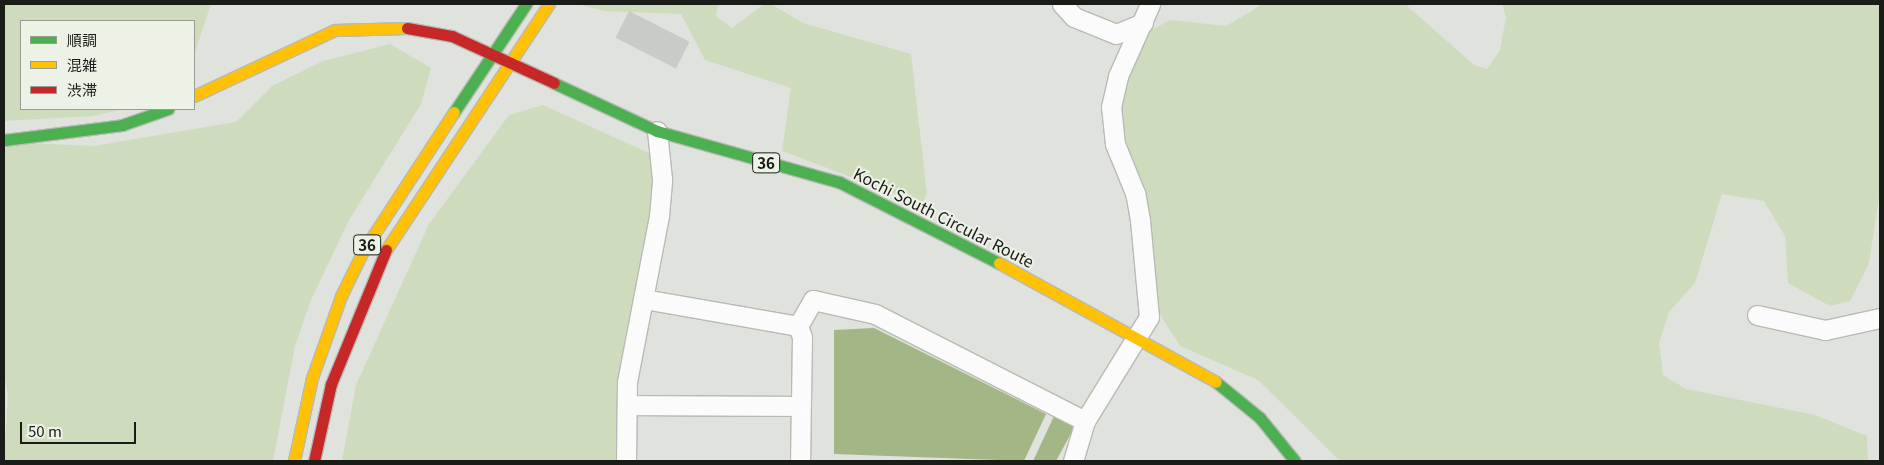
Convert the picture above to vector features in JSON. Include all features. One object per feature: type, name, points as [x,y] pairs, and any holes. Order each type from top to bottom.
[{"type":"main road","name":"36","points":[[314,461],[331,384],[380,259],[549,4]]},
{"type":"main road","name":"36","points":[[294,461],[312,378],[341,296],[390,204],[523,6]]},
{"type":"main road","name":"Kochi South Circular Route","points":[[195,96],[303,44],[355,27],[422,28],[512,60],[656,131],[839,182],[1137,336],[1218,383],[1260,418],[1295,461]]},
{"type":"main road","points":[[4,140],[122,125],[165,110]]},
{"type":"street","points":[[1062,4],[1074,17],[1116,34],[1143,23]]},
{"type":"street","points":[[1074,461],[1085,421],[1149,317],[1140,220],[1135,193],[1115,144],[1111,107],[1118,76],[1150,4]]},
{"type":"street","points":[[626,461],[627,382],[660,207],[656,131]]},
{"type":"street","points":[[644,299],[798,326]]},
{"type":"street","points":[[800,461],[802,337],[798,326],[813,300],[875,314],[1085,421]]},
{"type":"street","points":[[1756,315],[1825,330],[1880,318]]},
{"type":"street","points":[[627,405],[800,406]]},
{"type":"shaded area","points":[[4,4],[211,4],[195,52],[195,20],[20,20],[20,110],[120,110],[93,116],[4,121]]},
{"type":"shaded area","points":[[578,4],[718,4],[716,16],[732,28],[764,4],[771,4],[803,23],[911,54],[927,194],[922,204],[782,151],[791,88],[705,60],[681,14],[604,11]]},
{"type":"shaded area","points":[[1263,4],[1405,4],[1474,65],[1487,69],[1500,50],[1506,17],[1502,4],[1880,4],[1880,190],[1869,263],[1850,301],[1830,306],[1788,283],[1785,236],[1764,201],[1722,194],[1695,283],[1669,312],[1659,343],[1663,375],[1686,389],[1815,415],[1867,436],[1868,461],[1340,461],[1258,380],[1180,346],[1160,314],[1153,256],[1134,180],[1121,111],[1127,71],[1138,37],[1170,20],[1226,26]]},
{"type":"shaded area","points":[[390,44],[431,68],[421,104],[349,220],[311,300],[295,346],[273,461],[4,461],[8,395],[4,374],[4,147],[25,143],[94,146],[236,122],[272,86],[323,61]]},
{"type":"shaded area","points":[[543,105],[649,153],[656,165],[619,461],[342,461],[356,385],[429,224],[509,115]]},
{"type":"shaded area","points":[[874,328],[1046,414],[1024,461],[834,454],[834,330]]},
{"type":"shaded area","points":[[1055,414],[1075,426],[1056,461],[1033,461]]},
{"type":"building","points":[[629,11],[690,42],[676,69],[615,38]]},
{"type":"traffic: fast","points":[[454,112],[526,4]]},
{"type":"traffic: fast","points":[[554,83],[657,131],[839,182],[999,263]]},
{"type":"traffic: fast","points":[[4,140],[122,125],[165,110]]},
{"type":"traffic: fast","points":[[1216,382],[1260,418],[1295,461]]},
{"type":"traffic: slow","points":[[386,250],[549,4]]},
{"type":"traffic: slow","points":[[195,96],[335,30],[407,28]]},
{"type":"traffic: slow","points":[[294,461],[312,378],[341,296],[363,251],[454,112]]},
{"type":"traffic: slow","points":[[999,263],[1216,382]]},
{"type":"traffic: jam","points":[[407,28],[452,36],[554,83]]},
{"type":"traffic: jam","points":[[314,461],[331,384],[386,250]]}]
